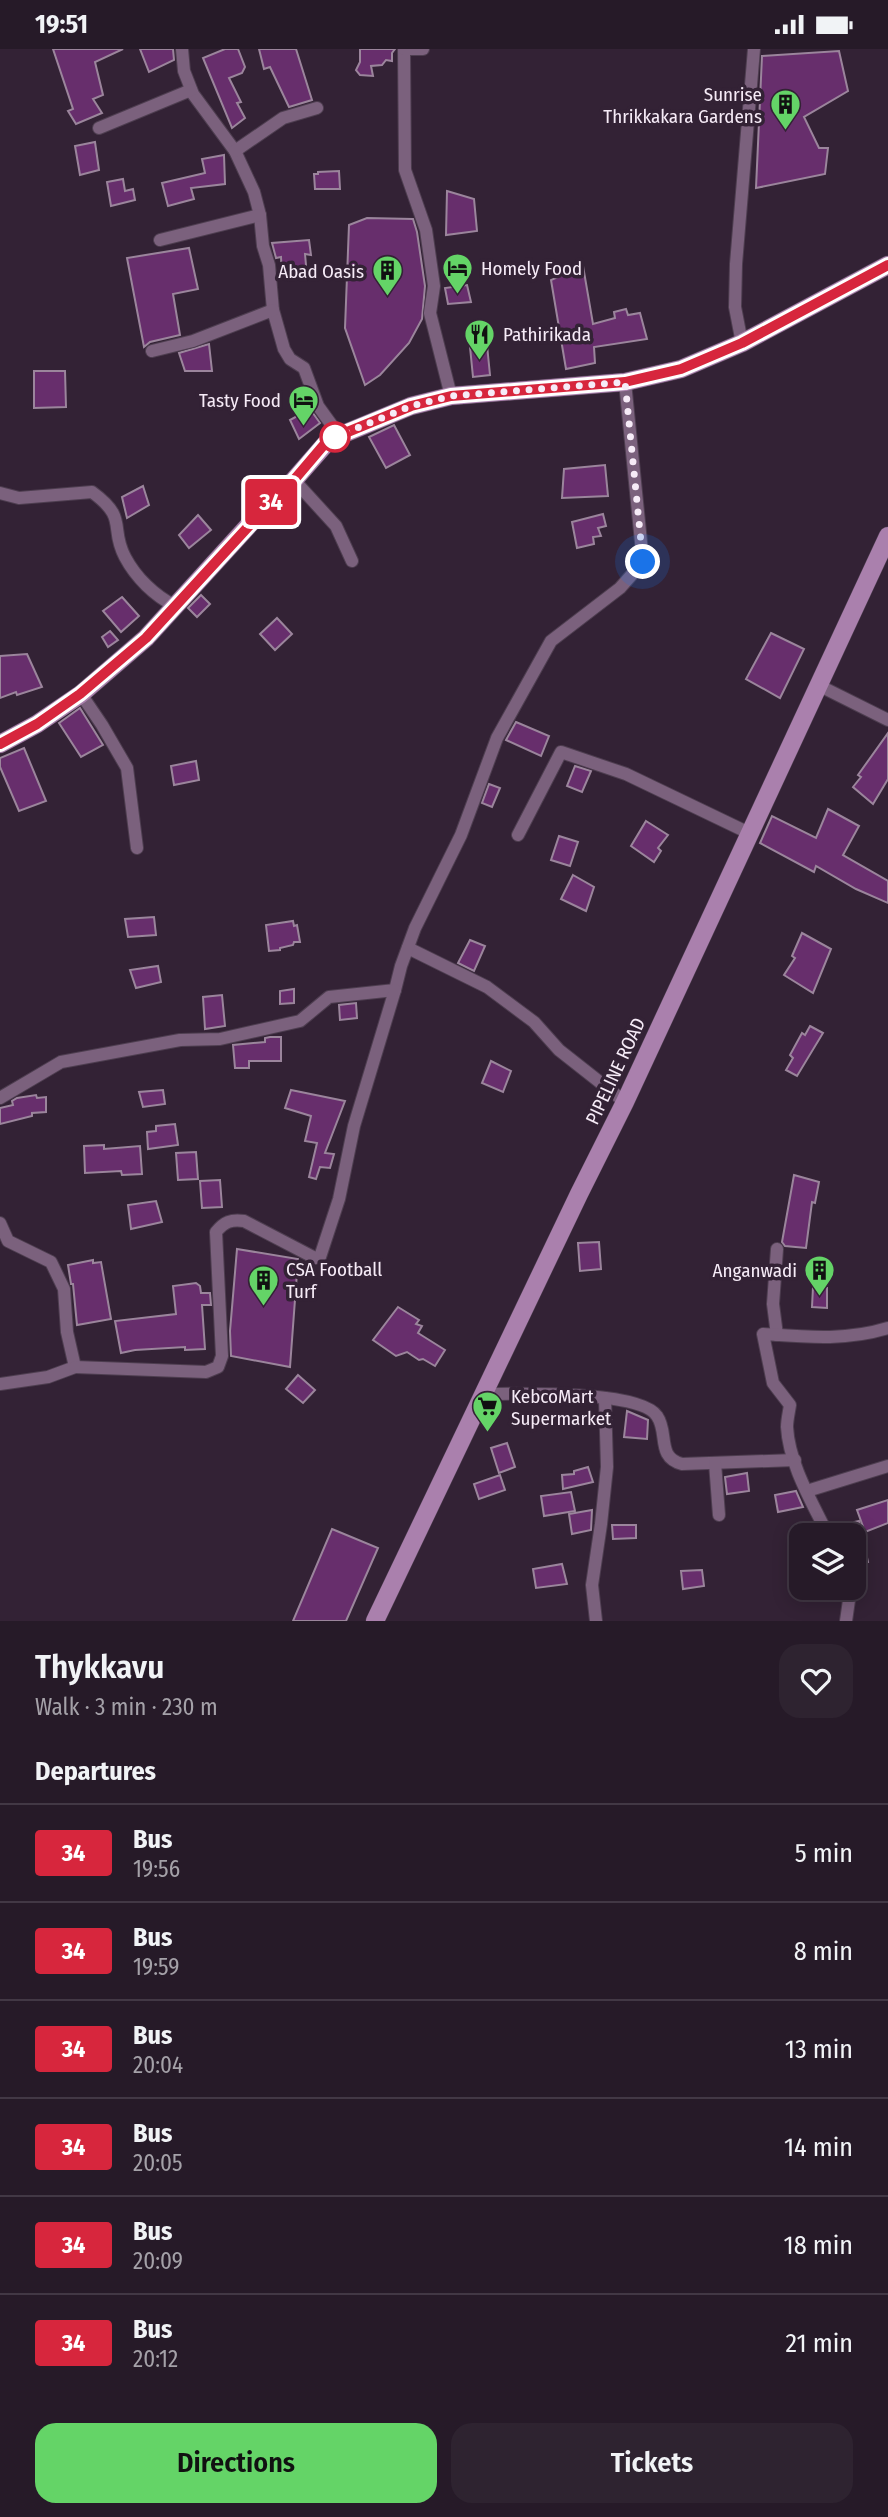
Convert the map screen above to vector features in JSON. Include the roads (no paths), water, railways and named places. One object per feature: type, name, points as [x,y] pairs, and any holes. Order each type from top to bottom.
[{"type":"street","points":[[183,49],[184,71],[191,90],[235,151],[254,192],[269,265],[273,310],[284,349],[290,359],[304,368],[318,406],[339,435]]},
{"type":"street","points":[[423,49],[404,49],[405,170],[426,230],[434,286],[430,313],[451,396]]},
{"type":"street","points":[[742,343],[735,307],[736,264],[754,49]]},
{"type":"street","points":[[99,128],[191,90]]},
{"type":"street","points":[[235,151],[283,118],[317,108]]},
{"type":"street","points":[[160,240],[260,215]]},
{"type":"street","points":[[0,744],[37,724],[80,694],[146,638],[328,440],[411,406],[451,396],[625,382],[681,369],[742,343],[888,265]]},
{"type":"street","points":[[152,351],[193,341],[273,310]]},
{"type":"street","points":[[0,1384],[48,1377],[75,1367],[206,1371],[218,1367],[222,1356],[216,1232],[223,1223],[244,1221],[315,1258],[320,1257],[339,1199],[354,1126],[408,948],[461,835],[497,738],[551,641],[620,588],[643,562],[625,382]]},
{"type":"street","points":[[294,480],[336,526],[352,561]]},
{"type":"street","points":[[0,493],[19,498],[92,492],[115,513],[124,556],[137,574],[163,600],[175,606]]},
{"type":"street","name":"PIPELINE ROAD","points":[[375,1621],[625,1102],[888,536]]},
{"type":"street","points":[[818,685],[887,719]]},
{"type":"street","points":[[80,694],[127,768],[137,848]]},
{"type":"street","points":[[518,835],[561,752],[626,774],[749,833]]},
{"type":"street","points":[[408,948],[487,987],[534,1022],[559,1050],[625,1102]]},
{"type":"street","points":[[0,1098],[61,1062],[180,1040],[220,1039],[300,1021],[329,997],[395,990]]},
{"type":"street","points":[[0,1223],[8,1241],[51,1262],[64,1290],[67,1332],[75,1367]]},
{"type":"street","points":[[777,1249],[773,1304],[777,1335]]},
{"type":"street","points":[[822,1523],[795,1460],[787,1427],[790,1405],[773,1383],[763,1334],[833,1339],[868,1335],[888,1328]]},
{"type":"street","points":[[484,1394],[576,1394],[648,1407],[658,1416],[667,1455],[682,1464],[795,1460]]},
{"type":"street","points":[[596,1621],[592,1585],[607,1467],[605,1398]]},
{"type":"street","points":[[715,1463],[719,1515]]},
{"type":"street","points":[[807,1491],[888,1466]]},
{"type":"street","points":[[846,1621],[849,1600]]},
{"type":"place","name":"Sunrise Thrikkakara Gardens","points":[[785,132]]},
{"type":"place","name":"Homely Food","points":[[458,295]]},
{"type":"place","name":"Abad Oasis","points":[[387,298]]},
{"type":"place","name":"Pathirikada","points":[[480,361]]},
{"type":"place","name":"Tasty Food","points":[[304,427]]},
{"type":"place","name":"Anganwadi","points":[[820,1297]]},
{"type":"place","name":"CSA Football Turf","points":[[263,1307]]},
{"type":"place","name":"KebcoMart Supermarket","points":[[488,1434]]}]
